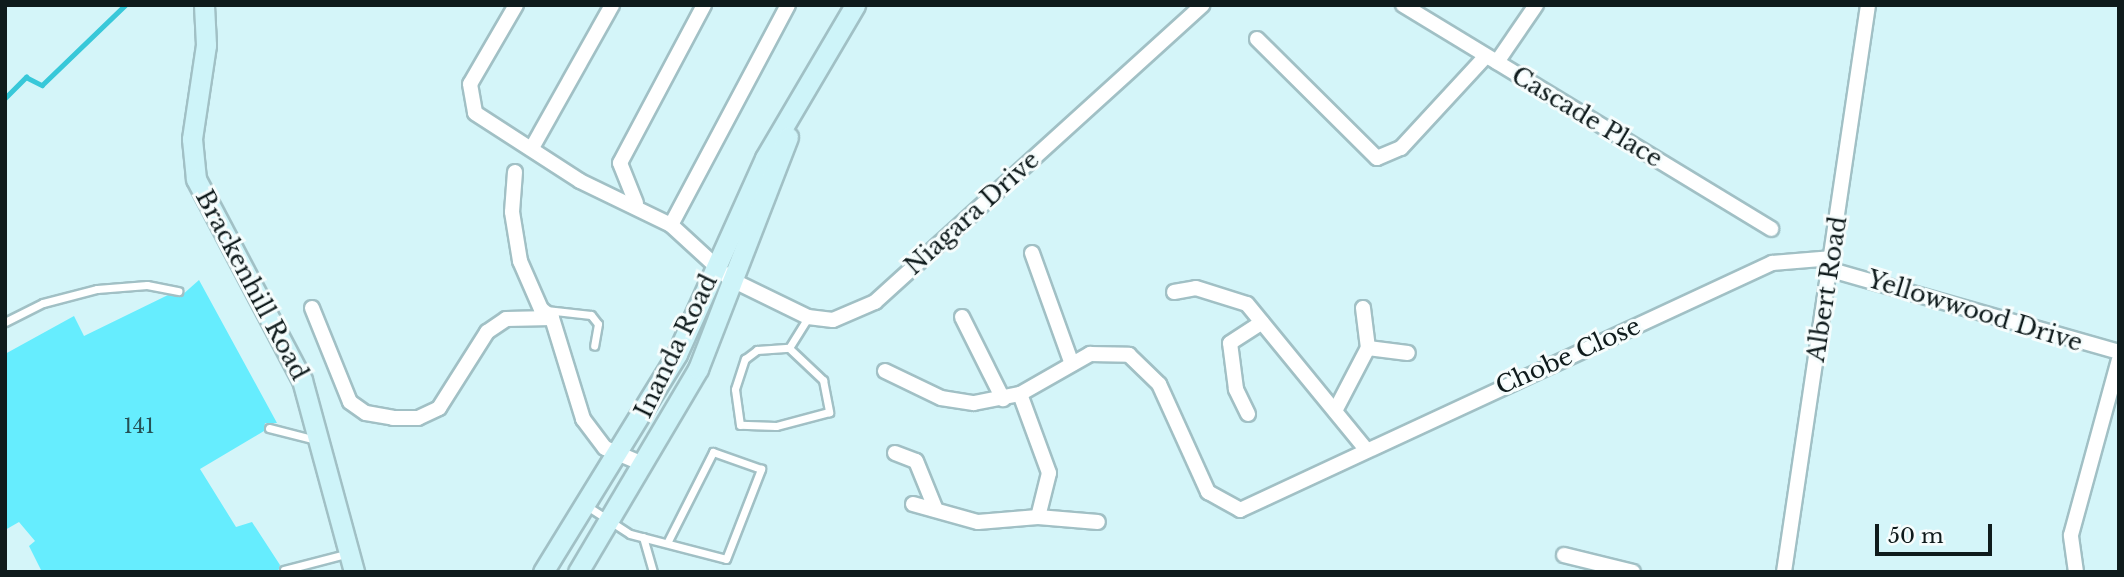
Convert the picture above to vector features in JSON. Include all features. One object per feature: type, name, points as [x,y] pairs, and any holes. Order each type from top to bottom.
[{"type":"street","name":"Brackenhill Road","points":[[204,5],[206,45],[192,139],[197,179],[286,343],[323,442],[354,564]]},
{"type":"street","name":"Niagara Drive","points":[[516,5],[470,84],[469,103],[475,113],[533,146],[580,181],[636,203],[671,225],[730,279],[808,317],[833,320],[875,302],[1202,5]]},
{"type":"street","points":[[533,146],[612,5]]},
{"type":"street","points":[[636,203],[621,163],[704,5]]},
{"type":"street","points":[[671,225],[788,5]]},
{"type":"street","name":"Inanda Road","points":[[543,572],[621,454],[677,355],[765,159],[795,113],[855,5]]},
{"type":"street","name":"Cascade Place","points":[[1403,5],[1771,229]]},
{"type":"street","points":[[1257,38],[1377,159],[1401,148],[1491,59],[1536,5]]},
{"type":"street","name":"Albert Road","points":[[1784,572],[1832,264],[1868,5]]},
{"type":"street","name":"Inanda Road","points":[[578,572],[643,464],[713,337],[730,279],[795,113]]},
{"type":"street","points":[[515,172],[514,233],[547,314],[583,419],[595,439],[643,464]]},
{"type":"street","points":[[1031,253],[1072,364]]},
{"type":"street","name":"Chobe Close","points":[[885,371],[941,398],[1003,399],[1020,394],[1072,364],[1109,351],[1145,365],[1188,437],[1208,492],[1226,507],[1255,507],[1307,474],[1772,263],[1832,264]]},
{"type":"street","name":"Yellowwood Drive","points":[[1832,264],[2119,352]]},
{"type":"street","points":[[1174,292],[1223,293],[1262,322],[1366,448]]},
{"type":"street","points":[[312,308],[350,402],[366,413],[393,418],[418,418],[439,408],[487,332],[506,319],[547,314]]},
{"type":"street","points":[[1335,411],[1368,348],[1363,308]]},
{"type":"street","points":[[962,317],[1003,399]]},
{"type":"street","points":[[1248,414],[1236,389],[1230,343],[1262,322]]},
{"type":"street","points":[[1368,348],[1408,353]]},
{"type":"street","points":[[2076,572],[2071,535],[2119,360]]},
{"type":"street","points":[[1020,394],[1049,472],[1038,517]]},
{"type":"street","points":[[895,453],[916,461],[936,510]]},
{"type":"street","points":[[914,504],[999,524],[1038,517],[1098,522]]},
{"type":"street","points":[[1564,555],[1633,572]]},
{"type":"lane","points":[[5,322],[43,303],[97,289],[147,285],[178,291]]},
{"type":"lane","points":[[547,314],[591,315],[598,324],[594,346]]},
{"type":"lane","points":[[789,348],[808,317]]},
{"type":"lane","points":[[789,348],[823,380],[829,412],[776,426],[740,425],[735,389],[745,359],[757,350],[789,348]]},
{"type":"lane","points":[[272,426],[323,442]]},
{"type":"lane","points":[[587,506],[609,521],[643,537],[668,541],[726,559],[761,469],[713,452],[668,541]]},
{"type":"lane","points":[[643,537],[653,572]]},
{"type":"lane","points":[[284,570],[312,558],[354,564]]},
{"type":"building","points":[[199,280],[277,423],[265,423],[264,431],[200,469],[236,527],[252,522],[280,565],[278,572],[42,572],[29,546],[35,541],[19,522],[5,530],[5,354],[74,316],[84,336],[168,295],[181,296]]},
{"type":"waterway","points":[[5,98],[26,77],[42,85],[125,5]]}]
